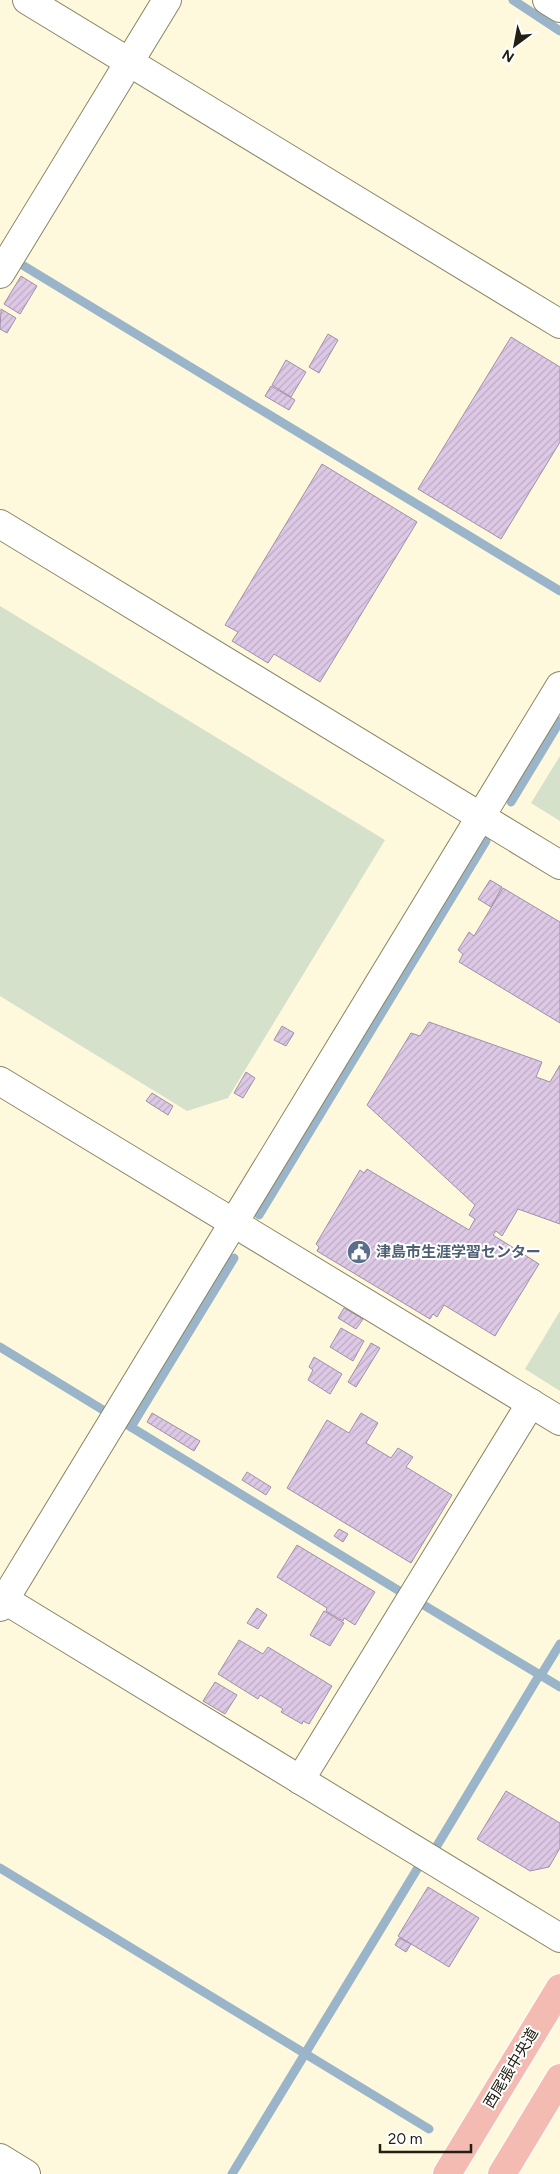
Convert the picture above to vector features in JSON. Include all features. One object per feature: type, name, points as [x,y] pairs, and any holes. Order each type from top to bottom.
[{"type":"main road","name":"西尾張中央道","points":[[447,2174],[560,1988]]},
{"type":"main road","points":[[502,2174],[560,2078]]},
{"type":"street","points":[[27,0],[560,324]]},
{"type":"street","points":[[0,274],[167,0]]},
{"type":"street","points":[[547,0],[560,8]]},
{"type":"street","points":[[0,524],[560,865]]},
{"type":"street","points":[[560,686],[1,1602],[560,1938]]},
{"type":"street","points":[[0,1081],[560,1421]]},
{"type":"street","points":[[300,1780],[530,1403]]},
{"type":"street","points":[[0,2158],[26,2174]]},
{"type":"green space","points":[[0,606],[385,840],[228,1098],[187,1111],[0,996]]},
{"type":"green space","points":[[560,756],[560,821],[531,803]]},
{"type":"green space","points":[[560,1311],[560,1391],[525,1369]]},
{"type":"building","points":[[21,276],[37,286],[20,314],[4,304]]},
{"type":"building","points":[[1,309],[16,318],[7,333],[0,329]]},
{"type":"building","points":[[328,334],[338,340],[319,373],[309,367]]},
{"type":"building","points":[[511,337],[560,367],[560,442],[501,539],[418,489]]},
{"type":"building","points":[[286,360],[306,372],[291,397],[272,385]]},
{"type":"building","points":[[271,386],[295,400],[289,410],[265,396]]},
{"type":"building","points":[[322,464],[417,522],[320,682],[274,654],[268,663],[232,641],[238,632],[225,625]]},
{"type":"building","points":[[490,880],[502,887],[491,907],[478,899]]},
{"type":"building","points":[[503,888],[560,922],[560,1023],[459,962],[463,954],[458,950],[469,932],[474,936]]},
{"type":"building","points":[[429,1022],[542,1062],[536,1077],[550,1082],[560,1065],[560,1224],[518,1209],[502,1236],[496,1231],[493,1235],[539,1264],[495,1336],[444,1305],[437,1317],[433,1314],[430,1319],[317,1251],[319,1247],[316,1244],[360,1170],[364,1173],[367,1169],[469,1230],[475,1219],[469,1215],[475,1205],[367,1105],[411,1033],[420,1036]]},
{"type":"building","points":[[282,1026],[294,1033],[286,1046],[274,1040]]},
{"type":"building","points":[[246,1072],[255,1078],[243,1098],[234,1093]]},
{"type":"building","points":[[152,1093],[173,1106],[168,1115],[146,1101]]},
{"type":"building","points":[[344,1308],[363,1319],[356,1329],[338,1318]]},
{"type":"building","points":[[341,1328],[364,1341],[353,1361],[330,1347]]},
{"type":"building","points":[[371,1343],[380,1348],[356,1387],[348,1382]]},
{"type":"building","points":[[314,1357],[342,1374],[330,1394],[308,1380],[313,1370],[309,1367]]},
{"type":"building","points":[[152,1413],[200,1441],[194,1451],[147,1422]]},
{"type":"building","points":[[361,1413],[378,1423],[366,1443],[391,1458],[398,1448],[413,1457],[406,1467],[452,1495],[411,1563],[287,1488],[327,1420],[349,1433]]},
{"type":"building","points":[[247,1472],[271,1487],[266,1495],[242,1480]]},
{"type":"building","points":[[339,1529],[348,1534],[343,1542],[334,1536]]},
{"type":"building","points":[[297,1545],[375,1592],[355,1625],[344,1618],[343,1621],[326,1611],[327,1608],[277,1577]]},
{"type":"building","points":[[257,1608],[267,1615],[258,1629],[247,1623]]},
{"type":"building","points":[[324,1611],[344,1623],[330,1646],[310,1635]]},
{"type":"building","points":[[239,1640],[263,1654],[268,1647],[332,1686],[309,1724],[303,1721],[302,1724],[281,1712],[283,1709],[260,1695],[258,1699],[218,1674]]},
{"type":"building","points":[[215,1682],[237,1695],[225,1714],[203,1701]]},
{"type":"building","points":[[506,1791],[560,1823],[560,1848],[549,1867],[530,1871],[477,1839]]},
{"type":"building","points":[[428,1887],[479,1918],[449,1967],[398,1936]]},
{"type":"building","points":[[399,1938],[411,1944],[406,1952],[395,1945]]},
{"type":"waterway","points":[[513,0],[560,31]]},
{"type":"waterway","points":[[24,266],[560,591]]},
{"type":"waterway","points":[[511,802],[560,721]]},
{"type":"waterway","points":[[259,1215],[486,841]]},
{"type":"waterway","points":[[131,1427],[234,1258]]},
{"type":"waterway","points":[[0,1347],[103,1410]]},
{"type":"waterway","points":[[126,1424],[401,1592]]},
{"type":"waterway","points":[[422,1604],[560,1687]]},
{"type":"waterway","points":[[541,1675],[560,1644]]},
{"type":"waterway","points":[[435,1849],[540,1674]]},
{"type":"waterway","points":[[232,2174],[419,1866]]},
{"type":"waterway","points":[[0,1868],[429,2129]]},
{"type":"place","name":"津島市生涯学習センター","points":[[359,1252]]}]
